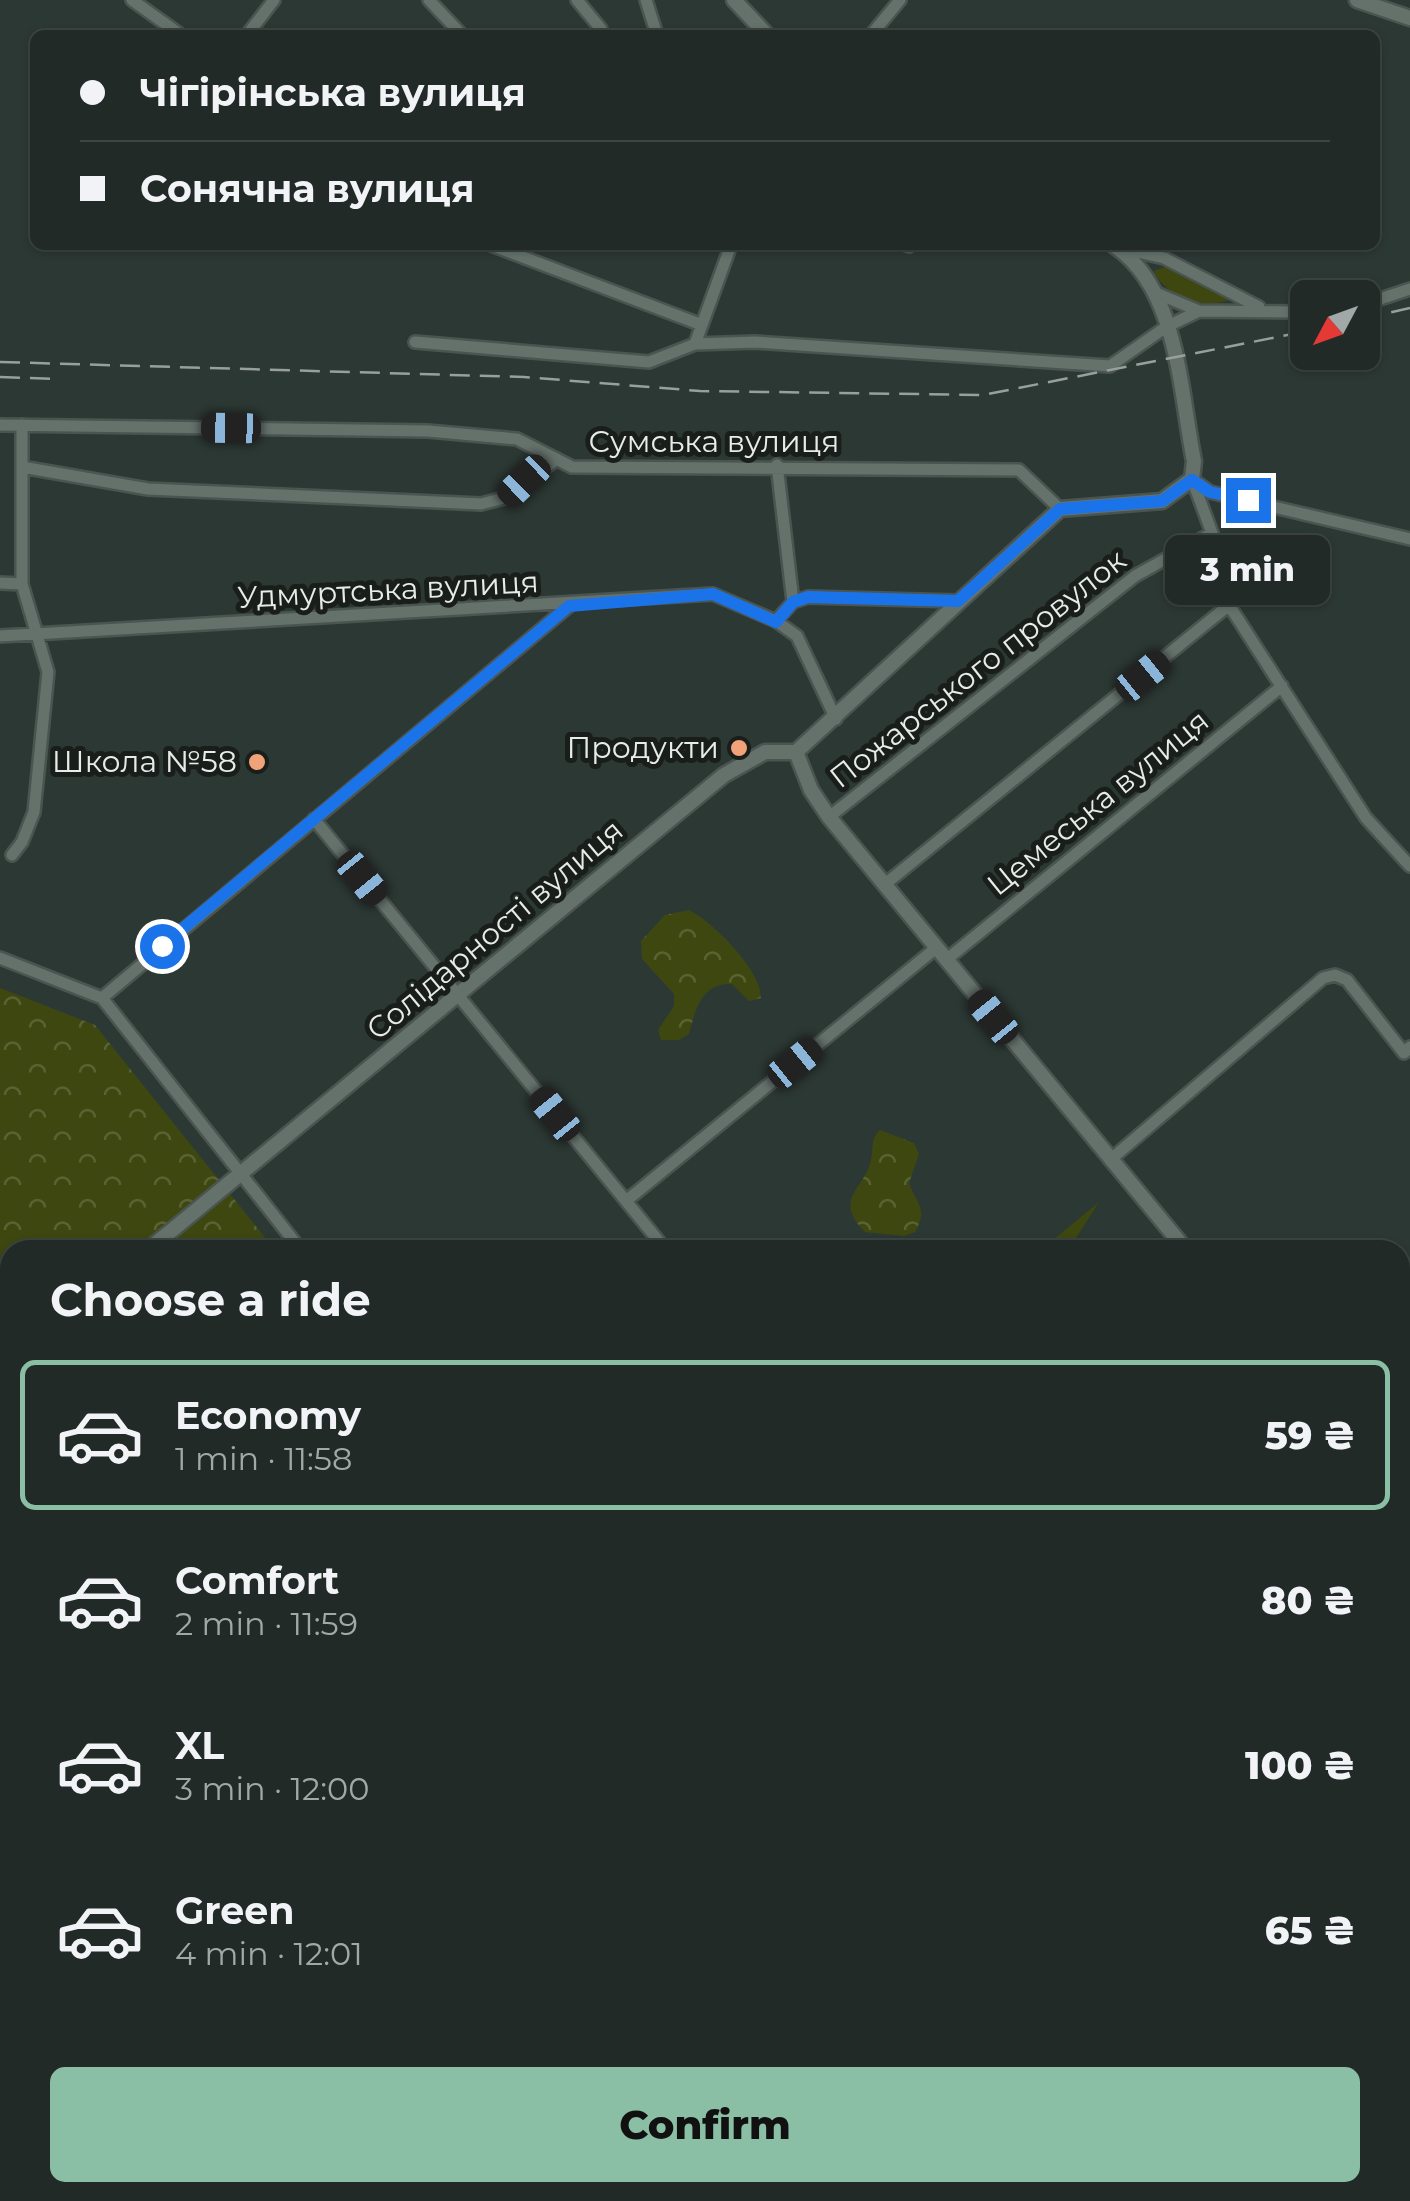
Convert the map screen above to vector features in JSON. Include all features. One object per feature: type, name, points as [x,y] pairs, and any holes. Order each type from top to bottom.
[{"type":"street","points":[[132,0],[175,30]]},
{"type":"street","points":[[251,30],[274,0]]},
{"type":"street","points":[[429,0],[457,30]]},
{"type":"street","points":[[577,0],[601,29]]},
{"type":"street","points":[[646,0],[655,30]]},
{"type":"street","points":[[734,0],[763,30]]},
{"type":"street","points":[[875,30],[900,0]]},
{"type":"street","points":[[1356,0],[1410,18]]},
{"type":"street","points":[[504,250],[702,325]]},
{"type":"street","points":[[695,344],[729,250]]},
{"type":"street","points":[[1120,250],[1140,268],[1156,293],[1194,461],[1192,480],[1212,533],[1229,606],[1366,818],[1410,866]]},
{"type":"street","points":[[1131,250],[1164,258],[1260,308]]},
{"type":"street","points":[[1380,298],[1410,289]]},
{"type":"street","points":[[1156,293],[1199,311]]},
{"type":"street","points":[[414,342],[649,362],[695,344],[755,342],[1110,366],[1166,327],[1199,311],[1290,310]]},
{"type":"street","name":"Сумська вулиця","points":[[0,425],[428,431],[518,439],[572,466],[1019,470],[1060,509]]},
{"type":"street","points":[[12,854],[22,842],[34,812],[48,672],[22,584],[22,425]]},
{"type":"street","points":[[22,467],[148,489],[481,504],[508,498],[556,459]]},
{"type":"street","points":[[777,465],[793,602]]},
{"type":"street","points":[[1060,509],[1162,501],[1192,480]]},
{"type":"street","points":[[1192,480],[1210,492],[1410,539]]},
{"type":"street","name":"Солідарності вулиця","points":[[160,1240],[724,775],[765,752],[796,752],[1060,509]]},
{"type":"street","name":"Пожарського провулок","points":[[829,818],[1135,576],[1212,533]]},
{"type":"street","points":[[0,583],[22,584]]},
{"type":"street","name":"Удмуртська вулиця","points":[[0,636],[569,606],[713,594],[798,636],[836,718]]},
{"type":"street","points":[[776,622],[793,602],[808,597],[958,601]]},
{"type":"street","points":[[102,998],[569,606]]},
{"type":"street","points":[[884,886],[1229,606]]},
{"type":"street","name":"Цемеська вулиця","points":[[626,1201],[1282,686]]},
{"type":"street","points":[[796,752],[811,790],[829,818],[1178,1240]]},
{"type":"street","points":[[314,819],[658,1240]]},
{"type":"street","points":[[0,958],[102,998],[293,1240]]},
{"type":"street","points":[[1110,1160],[1323,978],[1335,975],[1348,980],[1407,1050]]},
{"type":"green space","points":[[1166,267],[1228,295],[1229,300],[1197,302],[1176,294],[1153,271]]},
{"type":"green space","points":[[689,910],[711,925],[745,961],[761,998],[749,1001],[732,984],[713,988],[697,1007],[689,1034],[679,1040],[661,1040],[658,1030],[674,1006],[674,994],[642,959],[641,941],[665,915]]},
{"type":"green space","points":[[0,988],[95,1025],[267,1240],[0,1240]]},
{"type":"green space","points":[[880,1130],[914,1143],[919,1154],[909,1183],[921,1217],[915,1232],[904,1236],[865,1232],[851,1211],[853,1195],[867,1171]]},
{"type":"green space","points":[[1099,1202],[1075,1240],[1053,1240]]},
{"type":"railway","points":[[1380,315],[1410,308]]},
{"type":"railway","points":[[0,362],[524,377],[700,391],[983,395],[1290,335]]},
{"type":"railway","points":[[0,377],[55,379]]},
{"type":"place","name":"Продукти","points":[[739,748]]},
{"type":"place","name":"Школа №58","points":[[257,762]]},
{"type":"route","points":[[162,946],[569,606],[713,594],[776,622],[793,602],[808,597],[958,601],[1060,509],[1162,501],[1192,480],[1210,492],[1248,500]]}]
